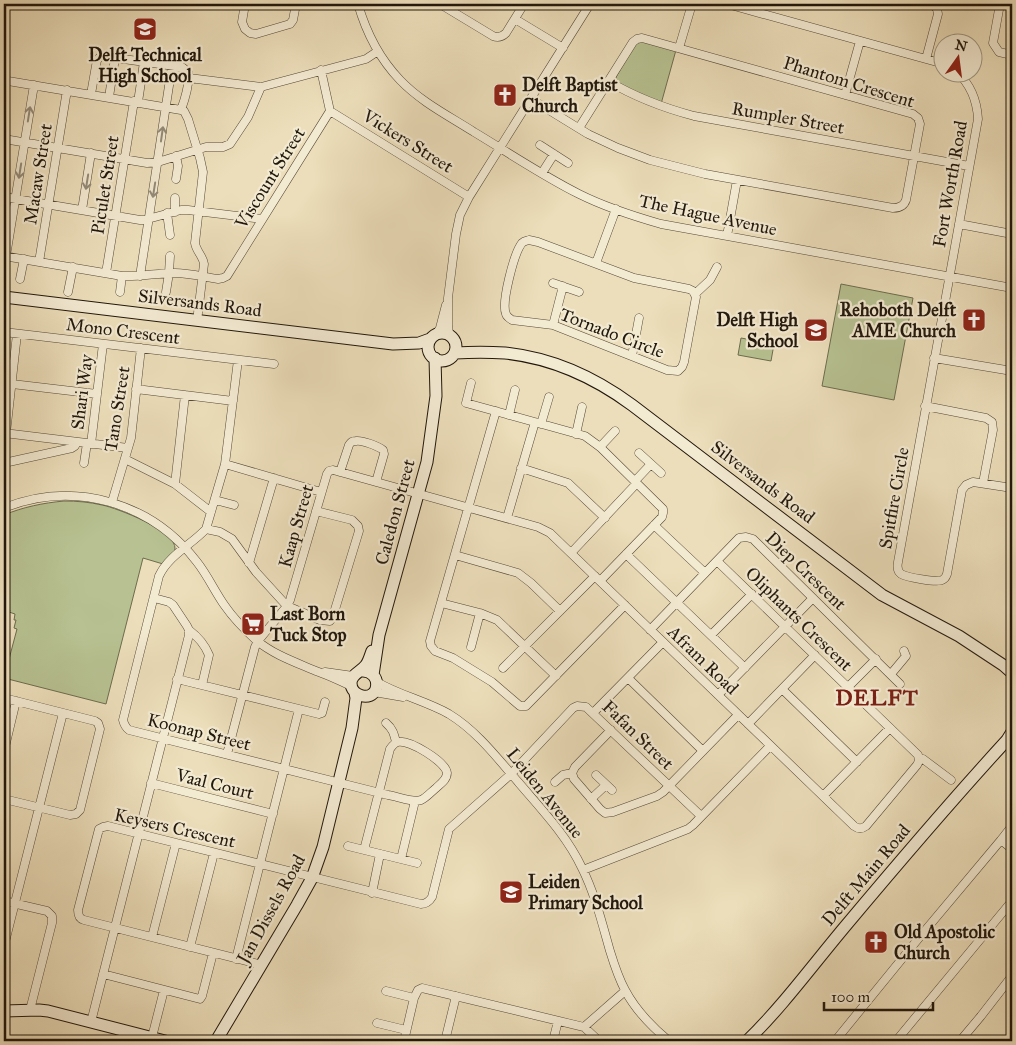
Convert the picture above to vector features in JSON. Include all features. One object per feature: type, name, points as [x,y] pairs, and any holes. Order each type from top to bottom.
[{"type":"street","points":[[245,4],[242,19],[244,27],[250,33],[256,34],[290,24],[293,20],[296,4]]},
{"type":"street","name":"The Hague Avenue","points":[[358,4],[366,27],[378,51],[400,79],[418,96],[500,148],[578,194],[616,210],[661,224],[1012,288]]},
{"type":"street","points":[[440,4],[497,38],[505,35],[524,4]]},
{"type":"street","points":[[448,298],[448,325],[456,346],[452,356],[441,361],[432,356],[428,349],[440,328],[448,298],[458,223],[469,197],[590,4]]},
{"type":"street","points":[[679,48],[692,4]]},
{"type":"street","points":[[727,4],[934,61]]},
{"type":"street","points":[[926,59],[938,14],[937,9],[932,4]]},
{"type":"street","points":[[1000,4],[994,43],[999,52],[1012,55]]},
{"type":"street","points":[[515,18],[563,48]]},
{"type":"street","name":"Phantom Crescent","points":[[531,99],[579,128],[618,148],[650,160],[705,174],[896,208],[902,206],[906,200],[920,124],[917,116],[913,114],[644,38],[633,42],[579,128]]},
{"type":"street","points":[[845,95],[860,41]]},
{"type":"street","points":[[189,78],[261,87],[366,59],[378,51]]},
{"type":"street","points":[[91,94],[97,60],[100,57],[104,56],[184,68],[188,72],[189,78],[181,110]]},
{"type":"street","points":[[108,97],[115,58]]},
{"type":"street","name":"Piculet Street","points":[[106,273],[124,159],[144,62]]},
{"type":"street","points":[[140,276],[172,66]]},
{"type":"street","points":[[321,70],[330,111]]},
{"type":"street","points":[[4,81],[184,111],[198,150],[203,172],[195,243],[196,249],[203,260],[197,321]]},
{"type":"street","name":"Rumpler Street","points":[[608,81],[626,92],[656,105],[694,116],[969,166]]},
{"type":"street","name":"Fort Worth Road","points":[[950,276],[977,126],[978,112],[972,92],[966,82]]},
{"type":"street","points":[[34,85],[5,256],[122,276],[169,273],[202,276]]},
{"type":"street","points":[[4,139],[147,163],[158,162],[206,147],[225,147],[232,143],[249,115],[261,87]]},
{"type":"street","name":"Macaw Street","points":[[39,262],[67,90]]},
{"type":"street","name":"Vickers Street","points":[[330,111],[469,197]]},
{"type":"street","name":"Viscount Street","points":[[202,276],[218,279],[227,276],[330,111]]},
{"type":"street","points":[[540,144],[568,163]]},
{"type":"street","points":[[82,210],[92,154]]},
{"type":"street","points":[[542,173],[554,154]]},
{"type":"street","points":[[176,156],[178,166],[176,178]]},
{"type":"street","points":[[727,236],[737,180]]},
{"type":"street","points":[[4,197],[140,220],[188,210],[262,219]]},
{"type":"street","points":[[170,235],[171,213],[176,198]]},
{"type":"street","points":[[596,263],[616,210]]},
{"type":"street","points":[[959,224],[1011,234],[1012,220]]},
{"type":"street","name":"Tornado Circle","points":[[532,240],[596,263],[634,278],[689,289],[695,294],[695,307],[684,362],[678,371],[672,371],[553,325],[512,320],[505,313],[509,279],[522,242],[532,240]]},
{"type":"street","points":[[166,292],[170,256]]},
{"type":"street","points":[[20,279],[24,259]]},
{"type":"street","points":[[68,292],[73,267]]},
{"type":"street","points":[[695,294],[710,280],[717,267]]},
{"type":"street","points":[[120,292],[122,276]]},
{"type":"street","name":"Spitfire Circle","points":[[950,276],[897,565],[901,573],[905,576],[937,582],[945,578],[962,490],[966,484],[973,482],[1012,488]]},
{"type":"street","points":[[553,283],[579,292]]},
{"type":"street","points":[[553,325],[564,286]]},
{"type":"street","name":"Silversands Road","points":[[4,297],[393,344],[419,343],[434,336]]},
{"type":"street","points":[[632,356],[639,318]]},
{"type":"street","name":"Mono Crescent","points":[[4,332],[274,364]]},
{"type":"street","points":[[434,336],[446,333],[452,337]]},
{"type":"street","points":[[18,334],[5,433],[128,448]]},
{"type":"street","name":"Silversands Road","points":[[452,337],[461,344],[492,352],[545,361],[581,374],[603,385],[652,420],[882,595],[958,636],[1008,666],[1012,673]]},
{"type":"street","name":"Shari Way","points":[[84,463],[97,394],[103,344]]},
{"type":"street","name":"Silversands Road","points":[[393,344],[432,356]]},
{"type":"street","name":"Tano Street","points":[[112,502],[131,438],[141,348]]},
{"type":"street","name":"Silversands Road","points":[[452,356],[492,352]]},
{"type":"street","name":"Caledon Street","points":[[432,356],[436,396]]},
{"type":"street","name":"Caledon Street","points":[[355,681],[370,658],[379,635],[419,494],[430,447],[436,396],[445,364],[452,356]]},
{"type":"street","points":[[934,358],[1012,372]]},
{"type":"street","points":[[184,547],[206,529],[215,500],[225,464],[238,360]]},
{"type":"street","points":[[471,383],[466,403],[585,436],[600,447],[663,508],[663,515],[626,554],[560,611],[503,668]]},
{"type":"street","points":[[12,384],[97,394]]},
{"type":"street","points":[[136,389],[233,401]]},
{"type":"street","points":[[508,415],[515,390]]},
{"type":"street","points":[[174,484],[185,395]]},
{"type":"street","points":[[507,518],[522,468],[549,397]]},
{"type":"street","points":[[925,406],[986,418],[992,422],[993,430],[983,483]]},
{"type":"street","points":[[576,434],[582,407]]},
{"type":"street","points":[[496,411],[430,646],[433,650],[453,658],[492,682],[520,706],[524,707],[529,705],[625,605]]},
{"type":"street","points":[[600,447],[615,430]]},
{"type":"street","points":[[376,482],[384,454],[383,450],[357,440],[352,442],[349,445],[340,472],[419,494]]},
{"type":"street","points":[[4,463],[72,448],[76,442]]},
{"type":"street","points":[[639,452],[661,473]]},
{"type":"street","points":[[125,459],[174,484],[211,512]]},
{"type":"street","points":[[225,464],[322,492]]},
{"type":"street","points":[[571,553],[605,518],[651,464]]},
{"type":"street","points":[[522,468],[568,483],[605,518]]},
{"type":"street","name":"Kaap Street","points":[[227,754],[253,652],[258,641],[290,600],[327,474],[333,470],[340,472]]},
{"type":"street","points":[[249,563],[274,478]]},
{"type":"street","name":"Afram Road","points":[[419,494],[544,529],[550,533],[770,746]]},
{"type":"street","points":[[4,508],[35,499],[61,496],[87,497],[112,502],[135,511],[166,530],[184,547],[198,563],[226,607],[242,627],[258,641],[273,652],[318,671],[355,681],[370,672],[373,686],[363,696],[355,681]]},
{"type":"street","points":[[215,500],[234,505]]},
{"type":"street","points":[[206,529],[220,532],[232,539],[249,563],[286,606],[320,620],[330,620],[333,616],[358,526],[352,520],[316,511]]},
{"type":"street","points":[[654,525],[705,573]]},
{"type":"street","name":"Diep Crescent","points":[[650,630],[739,538],[750,538],[900,684]]},
{"type":"street","name":"Koonap Street","points":[[184,547],[163,567],[159,576],[123,720],[125,726],[129,730],[379,792]]},
{"type":"street","points":[[626,554],[745,668]]},
{"type":"street","points":[[455,555],[518,573],[531,582],[560,611]]},
{"type":"street","name":"Oliphants Crescent","points":[[717,561],[786,626],[919,758],[951,780]]},
{"type":"street","points":[[711,635],[752,594]]},
{"type":"street","points":[[154,598],[173,605],[189,630],[208,651],[202,685]]},
{"type":"street","points":[[718,695],[813,598]]},
{"type":"street","points":[[441,603],[480,613],[497,620],[556,676]]},
{"type":"street","points":[[471,647],[480,613]]},
{"type":"street","points":[[91,1022],[189,630]]},
{"type":"street","name":"Caledon Street","points":[[373,686],[379,635]]},
{"type":"street","points":[[593,713],[663,642]]},
{"type":"street","points":[[891,674],[906,656],[904,651]]},
{"type":"street","points":[[748,724],[815,655]]},
{"type":"street","points":[[848,687],[876,659]]},
{"type":"street","points":[[628,678],[703,751]]},
{"type":"street","points":[[177,679],[321,714],[325,702]]},
{"type":"street","name":"Jan Dissels Road","points":[[216,1041],[312,878],[323,847],[352,728],[356,698],[355,681]]},
{"type":"street","name":"Jan Dissels Road","points":[[352,728],[373,686]]},
{"type":"street","name":"Leiden Avenue","points":[[373,686],[433,706],[463,724],[487,746],[562,834],[583,870],[615,967],[625,991],[646,1018],[669,1041]]},
{"type":"street","points":[[782,689],[857,762]]},
{"type":"street","points":[[4,698],[95,721],[100,729],[79,812],[72,816],[4,799]]},
{"type":"street","points":[[4,751],[16,701]]},
{"type":"street","name":"Fafan Street","points":[[372,892],[421,904],[430,902],[449,829],[511,774],[577,706],[586,707],[593,713],[701,816]]},
{"type":"street","points":[[236,958],[299,709]]},
{"type":"street","points":[[4,942],[63,713]]},
{"type":"street","points":[[611,730],[575,767],[572,773],[574,779],[600,809],[606,812],[613,812],[663,792],[738,715]]},
{"type":"street","points":[[386,723],[394,732],[396,742]]},
{"type":"street","points":[[823,796],[890,728]]},
{"type":"street","name":"Delft Main Road","points":[[750,1039],[886,876],[962,789],[1011,737]]},
{"type":"street","points":[[364,850],[390,749],[396,742],[401,741],[413,745],[436,759],[446,770],[444,782],[422,800],[415,801],[379,792]]},
{"type":"street","points":[[583,870],[688,828],[770,746],[858,828],[866,826],[917,765],[919,758]]},
{"type":"street","points":[[555,782],[563,775],[572,773]]},
{"type":"street","points":[[591,798],[609,788],[596,775]]},
{"type":"street","name":"Vaal Court","points":[[151,783],[273,814]]},
{"type":"street","points":[[401,859],[415,801]]},
{"type":"street","name":"Keysers Crescent","points":[[262,965],[81,918],[78,910],[99,829],[103,826],[108,826],[372,892]]},
{"type":"street","points":[[835,1041],[1012,826]]},
{"type":"street","points":[[1001,840],[1012,849]]},
{"type":"street","points":[[152,937],[176,843]]},
{"type":"street","points":[[348,846],[417,863]]},
{"type":"street","points":[[190,947],[214,853]]},
{"type":"street","points":[[372,892],[380,854]]},
{"type":"street","points":[[4,900],[47,911],[52,916],[52,923],[30,1010]]},
{"type":"street","points":[[896,1041],[1012,901]]},
{"type":"street","points":[[103,974],[198,999],[201,998],[213,953]]},
{"type":"street","points":[[960,1041],[1012,976]]},
{"type":"street","points":[[404,1041],[414,998],[418,990],[422,988],[584,1027],[599,1041]]},
{"type":"street","points":[[151,1040],[164,990]]},
{"type":"street","points":[[386,991],[414,998]]},
{"type":"street","points":[[584,1027],[625,991]]},
{"type":"street","points":[[445,1041],[456,996]]},
{"type":"street","points":[[4,1011],[30,1010],[48,1012],[91,1022],[151,1040],[165,1041]]},
{"type":"street","points":[[553,1041],[558,1021]]},
{"type":"street","points":[[377,1022],[406,1030]]},
{"type":"green space","points":[[643,41],[676,50],[661,104],[618,84],[616,77],[635,44]]},
{"type":"green space","points":[[841,284],[913,298],[894,400],[822,386]]},
{"type":"green space","points":[[741,338],[774,344],[771,361],[738,355]]},
{"type":"green space","points":[[64,501],[97,504],[132,515],[167,535],[173,542],[175,549],[163,564],[143,558],[106,704],[4,678],[17,629],[14,628],[15,614],[4,608],[4,515],[33,506]]},
{"type":"place","name":"Delft Technical High School","points":[[145,29]]},
{"type":"place","name":"Delft Baptist Church","points":[[505,95]]},
{"type":"place","name":"Rehoboth Delft AME Church","points":[[974,320]]},
{"type":"place","name":"Delft High School","points":[[816,330]]},
{"type":"place","name":"Last Born Tuck Stop","points":[[253,624]]},
{"type":"place","name":"Leiden Primary School","points":[[511,892]]},
{"type":"place","name":"Old Apostolic Church","points":[[876,942]]},
{"type":"district","name":"DELFT","points":[[877,697]]}]
